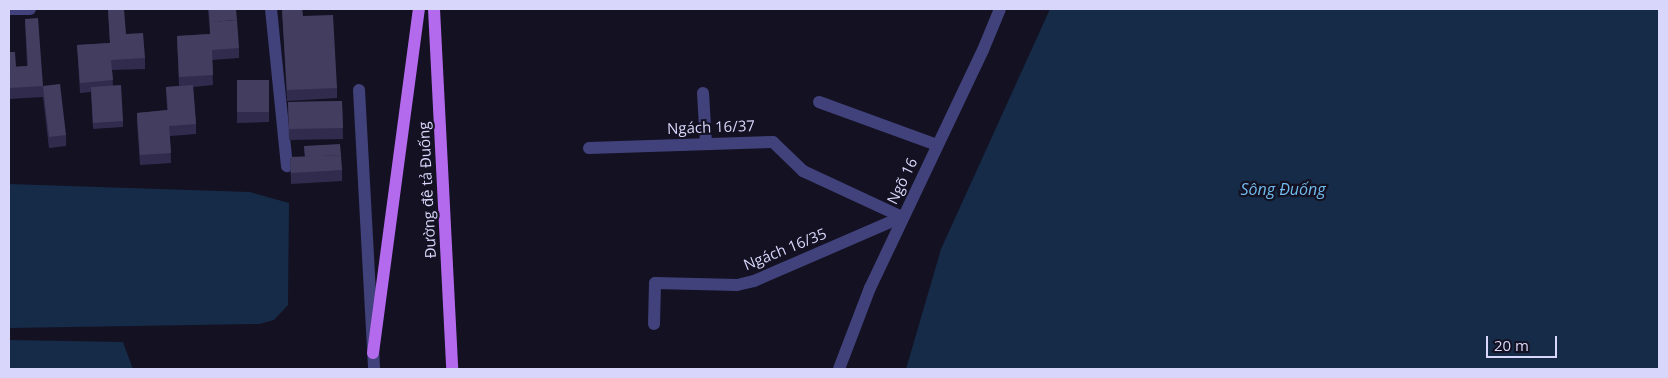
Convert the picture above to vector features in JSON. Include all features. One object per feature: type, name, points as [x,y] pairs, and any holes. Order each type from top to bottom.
[{"type":"main road","points":[[373,353],[420,9]]},
{"type":"main road","name":"Đường đê tả Đuống","points":[[434,9],[452,369]]},
{"type":"street","points":[[9,9],[30,9]]},
{"type":"street","points":[[271,9],[287,166]]},
{"type":"street","name":"Ngõ 16","points":[[839,369],[870,288],[902,217],[984,50],[1000,9]]},
{"type":"street","points":[[359,90],[374,369]]},
{"type":"street","points":[[702,93],[706,144]]},
{"type":"street","points":[[819,102],[938,145]]},
{"type":"street","name":"Ngách 16/37","points":[[589,148],[773,142],[803,172],[902,217]]},
{"type":"street","name":"Ngách 16/35","points":[[654,324],[655,283],[737,285],[754,281],[902,217]]},
{"type":"water","name":"Sông Đuống","points":[[1050,9],[1659,9],[1659,369],[906,369],[941,249]]},
{"type":"water","points":[[9,184],[250,192],[289,203],[288,305],[274,320],[259,324],[9,328]]},
{"type":"water","points":[[9,340],[123,342],[133,369],[9,369]]},
{"type":"building","points":[[108,9],[124,9],[126,34],[143,33],[145,58],[111,60],[113,80],[80,83],[77,45],[110,43]]},
{"type":"building","points":[[209,9],[236,9],[237,20],[210,22],[210,27]]},
{"type":"building","points":[[282,9],[302,9],[303,16],[333,15],[337,88],[287,90]]},
{"type":"building","points":[[38,18],[43,86],[9,88],[9,67],[28,66],[25,19]]},
{"type":"building","points":[[237,20],[239,48],[212,50],[213,75],[179,77],[177,36],[210,34],[210,22]]},
{"type":"building","points":[[9,52],[15,52],[16,67],[9,67]]},
{"type":"building","points":[[237,80],[269,80],[269,112],[237,112]]},
{"type":"building","points":[[60,84],[66,135],[49,137],[43,86]]},
{"type":"building","points":[[121,85],[123,121],[93,123],[91,87]]},
{"type":"building","points":[[193,85],[196,124],[169,126],[171,153],[140,155],[137,113],[168,110],[166,87]]},
{"type":"building","points":[[342,101],[343,128],[289,129],[288,102]]},
{"type":"building","points":[[340,144],[341,155],[305,157],[304,146]]},
{"type":"building","points":[[341,155],[342,170],[291,173],[290,157]]}]
